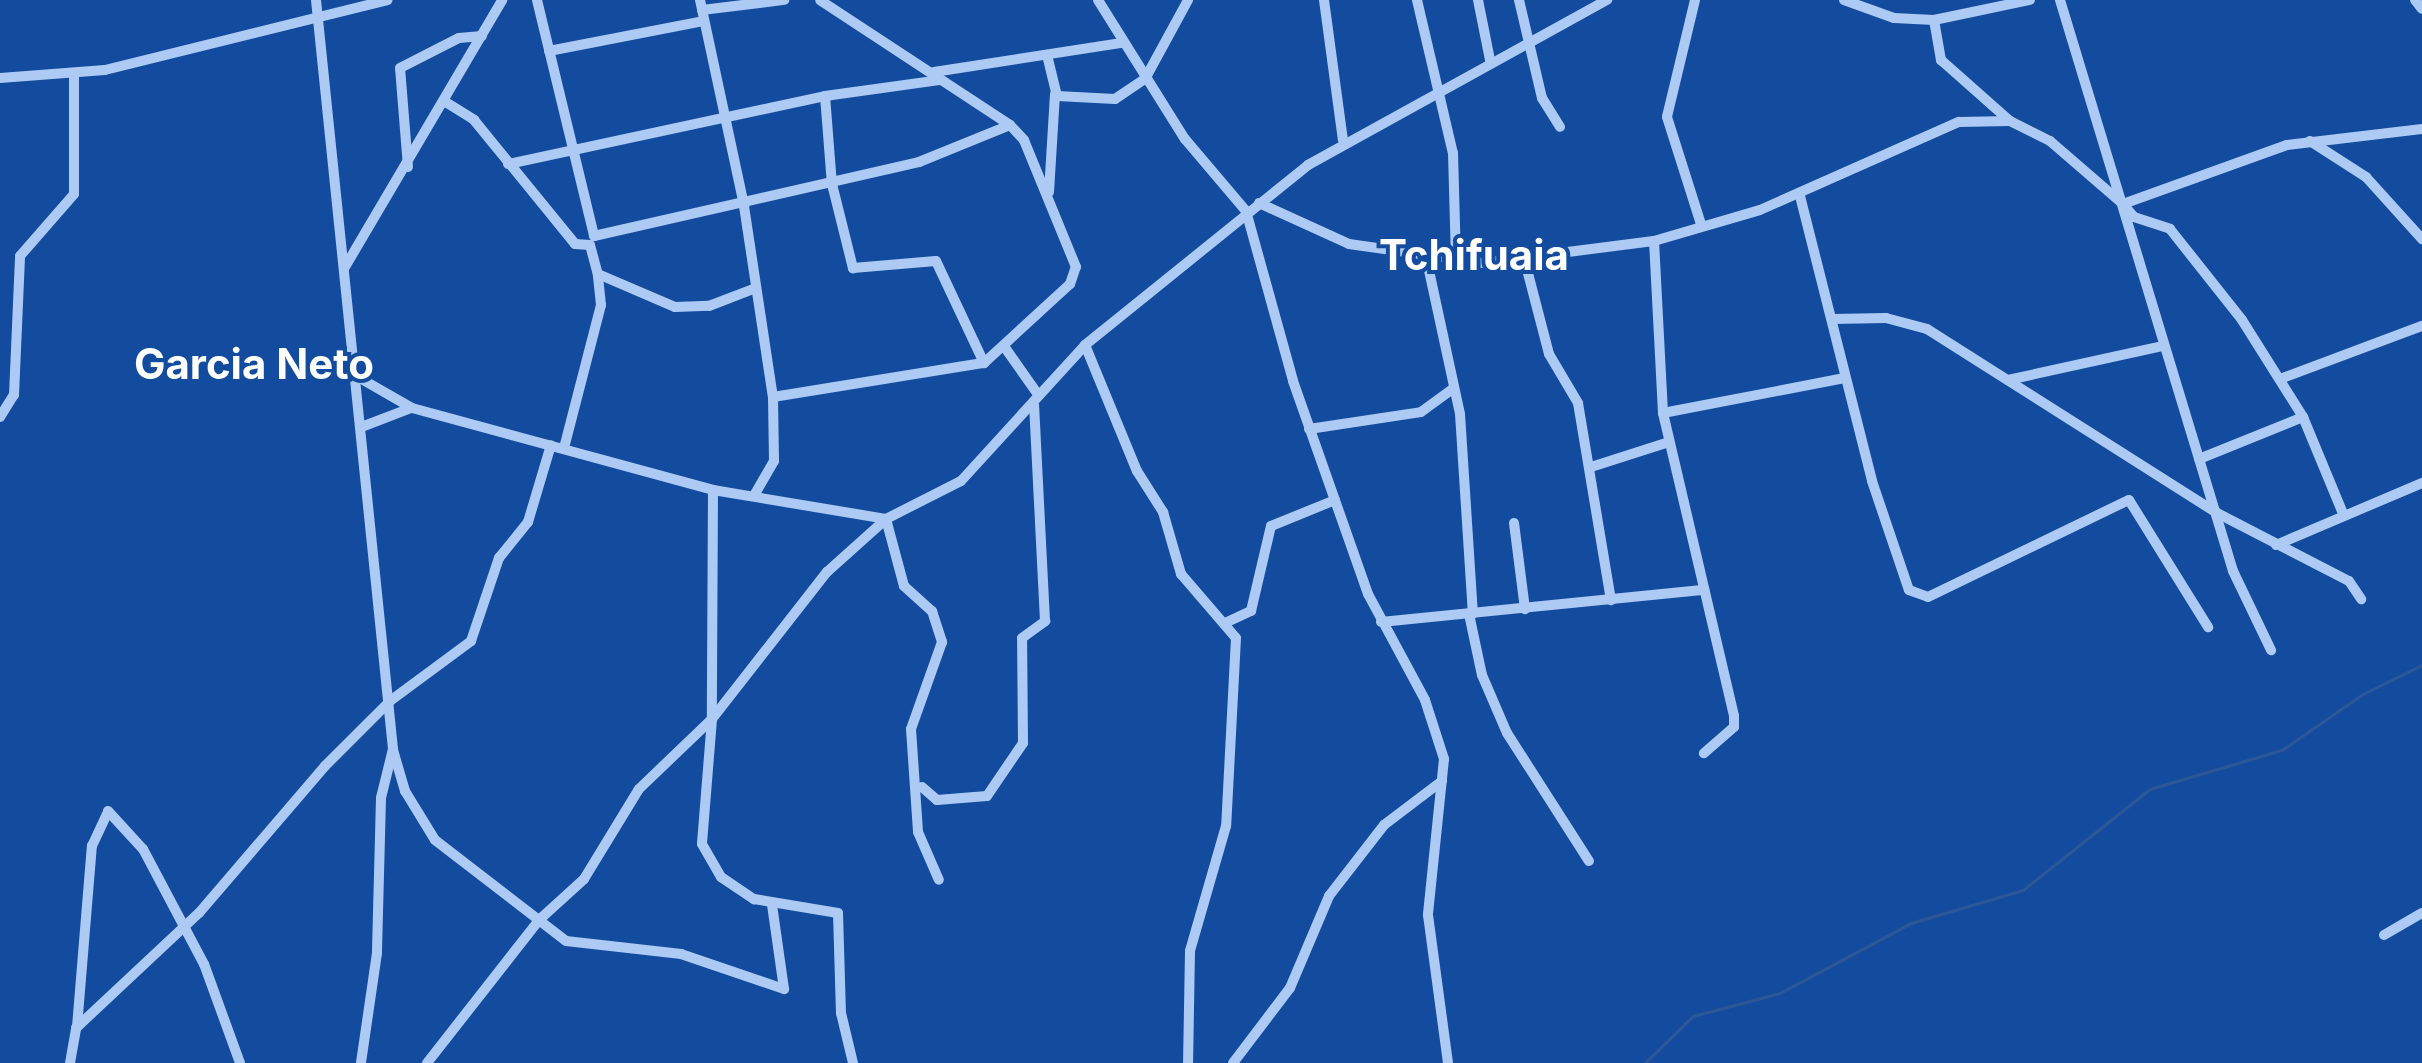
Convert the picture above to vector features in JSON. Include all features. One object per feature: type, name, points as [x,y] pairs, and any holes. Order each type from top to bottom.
[{"type":"street","points":[[316,0],[364,426],[393,749],[405,791],[435,840],[566,942],[682,954],[783,989],[772,905]]},
{"type":"street","points":[[0,78],[74,74],[387,0]]},
{"type":"street","points":[[345,268],[502,0]]},
{"type":"street","points":[[538,0],[592,240],[601,305],[564,448]]},
{"type":"street","points":[[549,51],[702,10],[784,0]]},
{"type":"street","points":[[773,397],[984,363],[1006,349],[1076,273],[1048,198],[1010,125],[820,0]]},
{"type":"street","points":[[1098,0],[1146,80],[1246,210],[1309,428],[1382,622],[1424,700],[1444,759],[1428,916],[1448,1063]]},
{"type":"street","points":[[1055,94],[1115,99],[1146,80],[1188,0]]},
{"type":"street","points":[[1324,0],[1344,140]]},
{"type":"street","points":[[1416,0],[1443,89],[1456,259]]},
{"type":"street","points":[[1478,0],[1490,60]]},
{"type":"street","points":[[1519,0],[1542,98],[1560,127]]},
{"type":"street","points":[[427,1063],[538,920],[584,878],[639,789],[712,720],[797,606],[886,519],[962,481],[1085,345],[1246,210],[1344,140],[1607,0]]},
{"type":"street","points":[[1694,0],[1667,117],[1700,224]]},
{"type":"street","points":[[1844,0],[1894,18],[1934,20],[2030,0]]},
{"type":"street","points":[[2060,0],[2233,571],[2271,650]]},
{"type":"street","points":[[2415,0],[2422,9]]},
{"type":"street","points":[[702,10],[744,206],[753,289],[773,397],[774,461],[754,495]]},
{"type":"street","points":[[1934,20],[1941,60],[2010,121],[2063,149],[2134,217],[2170,229],[2280,378],[2303,417],[2342,512]]},
{"type":"street","points":[[408,166],[400,68],[459,38],[482,36]]},
{"type":"street","points":[[508,164],[826,96],[1122,43]]},
{"type":"street","points":[[1047,55],[1055,94],[1048,198]]},
{"type":"street","points":[[0,417],[14,395],[20,256],[74,194],[74,74]]},
{"type":"street","points":[[826,96],[832,184],[852,268],[936,260],[984,363]]},
{"type":"street","points":[[444,101],[474,120],[575,244],[919,162],[1010,125]]},
{"type":"street","points":[[1258,203],[1350,244],[1456,259],[1524,258],[1654,241],[1800,196],[1932,130],[2010,121]]},
{"type":"street","points":[[2119,204],[2308,141],[2422,128]]},
{"type":"street","points":[[2308,141],[2366,176],[2422,239]]},
{"type":"street","points":[[1800,196],[1844,378],[1903,581],[1919,596],[2129,500],[2208,627]]},
{"type":"street","points":[[1654,241],[1664,414],[1734,716],[1734,727],[1704,753]]},
{"type":"street","points":[[1425,252],[1453,390],[1471,614],[1482,676],[1507,733],[1589,860]]},
{"type":"street","points":[[1524,258],[1549,354],[1578,403],[1610,600]]},
{"type":"street","points":[[598,274],[675,307],[710,306],[753,289]]},
{"type":"street","points":[[1832,319],[1900,319],[2008,380],[2217,513],[2348,581],[2361,599]]},
{"type":"street","points":[[2280,378],[2422,326]]},
{"type":"street","points":[[1085,345],[1137,471],[1163,512],[1181,574],[1225,622],[1238,650],[1226,826],[1190,951],[1188,1063]]},
{"type":"street","points":[[2008,380],[2163,346]]},
{"type":"street","points":[[920,784],[937,800],[987,796],[1022,743],[1022,638],[1044,621],[1037,400],[1006,349]]},
{"type":"street","points":[[357,376],[412,408],[713,490],[886,519]]},
{"type":"street","points":[[1664,414],[1844,378]]},
{"type":"street","points":[[1309,428],[1421,412],[1453,390]]},
{"type":"street","points":[[364,426],[412,408]]},
{"type":"street","points":[[2200,458],[2303,417]]},
{"type":"street","points":[[1591,467],[1670,442]]},
{"type":"street","points":[[76,1028],[184,929],[390,701],[477,632],[499,558],[528,522],[551,444]]},
{"type":"street","points":[[2276,545],[2342,512],[2422,483]]},
{"type":"street","points":[[713,490],[712,720],[704,854],[732,887],[772,905],[838,913],[841,1013],[852,1063]]},
{"type":"street","points":[[1225,622],[1250,611],[1271,526],[1335,500]]},
{"type":"street","points":[[886,519],[904,586],[932,611],[942,642],[911,729],[920,784],[918,832],[938,880]]},
{"type":"street","points":[[1514,523],[1525,609]]},
{"type":"street","points":[[1382,622],[1704,590]]},
{"type":"street","points":[[361,1063],[377,952],[380,798],[393,749]]},
{"type":"street","points":[[1233,1063],[1290,988],[1329,896],[1384,825],[1442,781]]},
{"type":"street","points":[[70,1063],[92,846],[106,811],[143,850],[224,1008],[240,1063]]},
{"type":"street","points":[[2384,935],[2422,913]]},
{"type":"waterway","points":[[1645,1063],[1693,1016],[1780,993],[1911,923],[2023,890],[2150,789],[2282,750],[2363,694],[2422,665]]},
{"type":"district","name":"Tchifuaia","points":[[1474,255]]},
{"type":"district","name":"Garcia Neto","points":[[254,364]]}]
